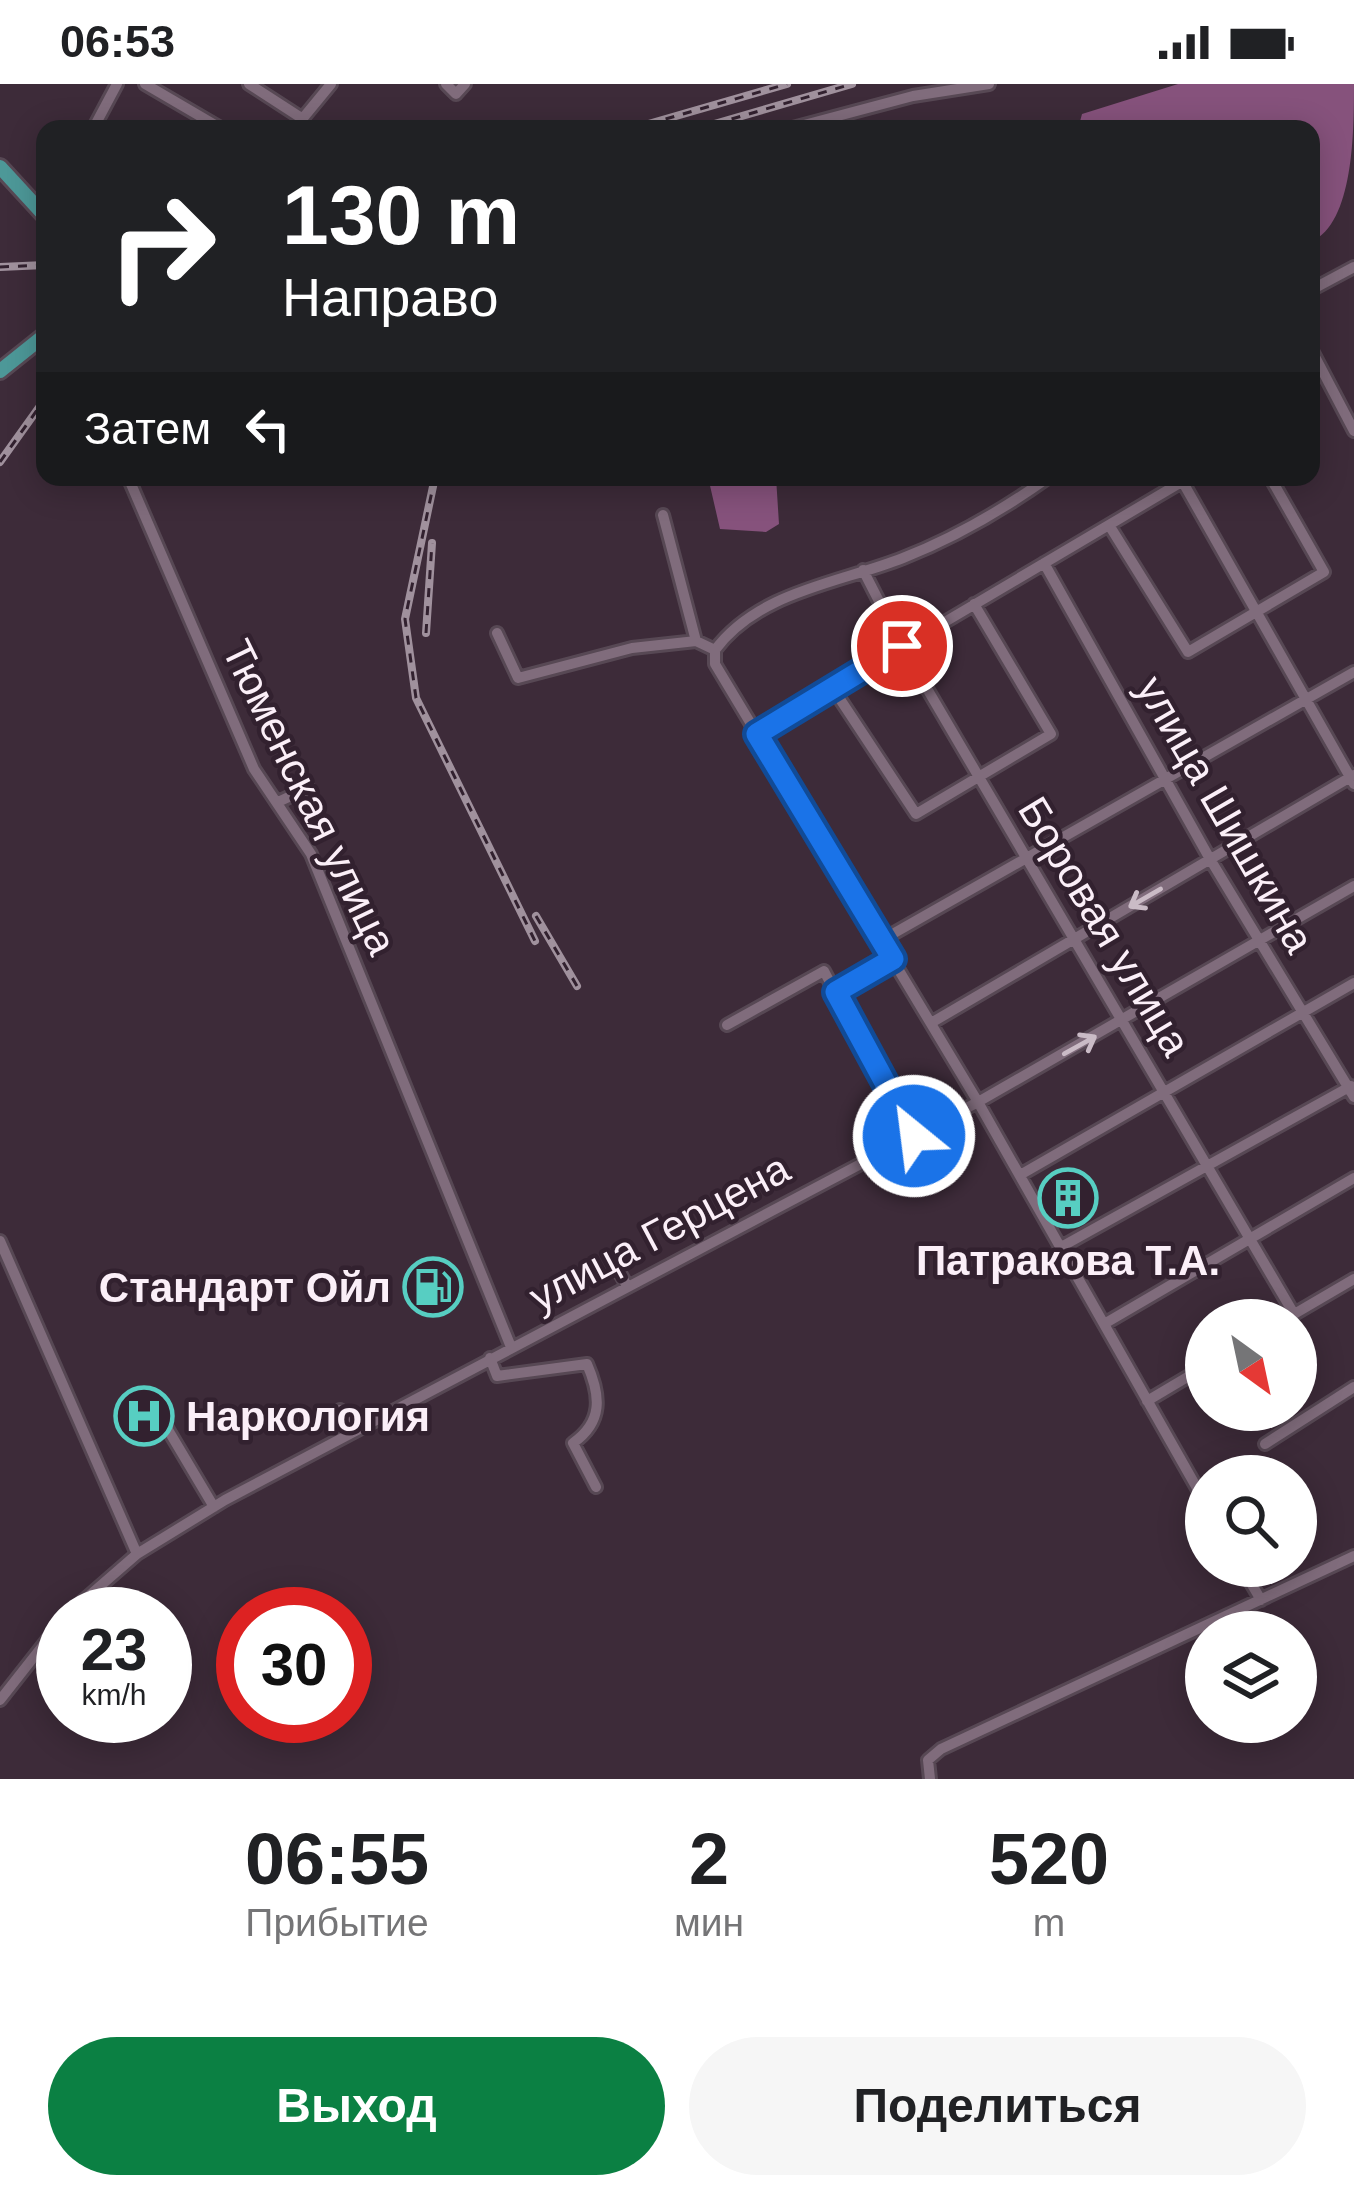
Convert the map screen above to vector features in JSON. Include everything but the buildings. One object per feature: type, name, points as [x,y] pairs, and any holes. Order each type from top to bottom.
[{"type":"main road","points":[[0,166],[11,185],[36,208]]},
{"type":"main road","points":[[0,371],[36,344]]},
{"type":"street","points":[[98,120],[118,84]]},
{"type":"street","points":[[145,84],[207,120]]},
{"type":"street","points":[[249,84],[304,118],[332,84]]},
{"type":"street","points":[[446,84],[460,89]]},
{"type":"street","points":[[824,120],[913,96],[989,84]]},
{"type":"street","points":[[1320,285],[1354,267]]},
{"type":"street","points":[[1320,366],[1354,431]]},
{"type":"street","name":"Тюменская улица","points":[[132,486],[246,752],[310,854],[511,1347]]},
{"type":"street","points":[[1033,486],[924,549],[804,590],[735,629],[715,650],[715,664],[978,1102],[1185,1467]]},
{"type":"street","points":[[757,734],[1171,486]]},
{"type":"street","points":[[931,1023],[1353,779],[1188,486]]},
{"type":"street","points":[[1109,525],[1188,652],[1324,572],[1275,486]]},
{"type":"street","points":[[663,515],[696,641]]},
{"type":"street","name":"улица Шишкина","points":[[1044,562],[1210,859],[1352,1090]]},
{"type":"street","name":"Боровая улица","points":[[863,570],[978,778],[1250,1238],[1280,1299]]},
{"type":"street","points":[[832,687],[916,814],[978,778],[1051,734],[974,604]]},
{"type":"street","points":[[497,633],[518,678],[632,648],[696,641],[715,650]]},
{"type":"street","points":[[882,940],[1354,672]]},
{"type":"street","points":[[278,802],[308,788]]},
{"type":"street","name":"улица Герцена","points":[[100,1587],[137,1554],[214,1507],[978,1102],[1354,886]]},
{"type":"street","points":[[836,992],[893,959]]},
{"type":"street","points":[[727,1025],[824,971],[914,1136]]},
{"type":"street","points":[[1020,1175],[1354,983]]},
{"type":"street","points":[[1060,1247],[1206,1163],[1352,1090]]},
{"type":"street","points":[[1104,1324],[1354,1178]]},
{"type":"street","points":[[0,1241],[137,1554]]},
{"type":"street","points":[[611,1257],[627,1286]]},
{"type":"street","points":[[1317,1301],[1354,1279]]},
{"type":"street","points":[[490,1358],[497,1376],[586,1364],[596,1385],[597,1417],[592,1430],[573,1443],[596,1487]]},
{"type":"street","points":[[1148,1401],[1185,1379]]},
{"type":"street","points":[[1264,1444],[1354,1387]]},
{"type":"street","points":[[125,1407],[141,1436],[164,1424],[214,1507]]},
{"type":"street","points":[[340,1410],[352,1432]]},
{"type":"street","points":[[929,1779],[928,1760],[1354,1556]]},
{"type":"street","points":[[1253,1587],[1261,1600]]},
{"type":"street","name":"улица Герцена","points":[[0,1700],[36,1655]]},
{"type":"shaded area","points":[[1178,84],[1354,84],[1344,196],[1320,236],[1320,120],[1080,120],[1082,114]]},
{"type":"shaded area","points":[[710,486],[777,486],[779,524],[766,532],[720,529]]},
{"type":"railway","points":[[662,120],[787,84]]},
{"type":"railway","points":[[728,120],[852,84]]},
{"type":"railway","points":[[0,267],[36,265]]},
{"type":"railway","points":[[0,462],[36,412]]},
{"type":"railway","points":[[433,486],[405,619],[416,698],[535,941]]},
{"type":"railway","points":[[426,633],[432,543]]},
{"type":"railway","points":[[536,916],[577,986]]},
{"type":"place","name":"Патракова Т.А.","points":[[1068,1198]]},
{"type":"place","name":"Стандарт Ойл","points":[[433,1287]]},
{"type":"place","name":"Наркология","points":[[144,1416]]},
{"type":"route","points":[[902,646],[757,734],[893,959],[836,992],[914,1136]]}]
